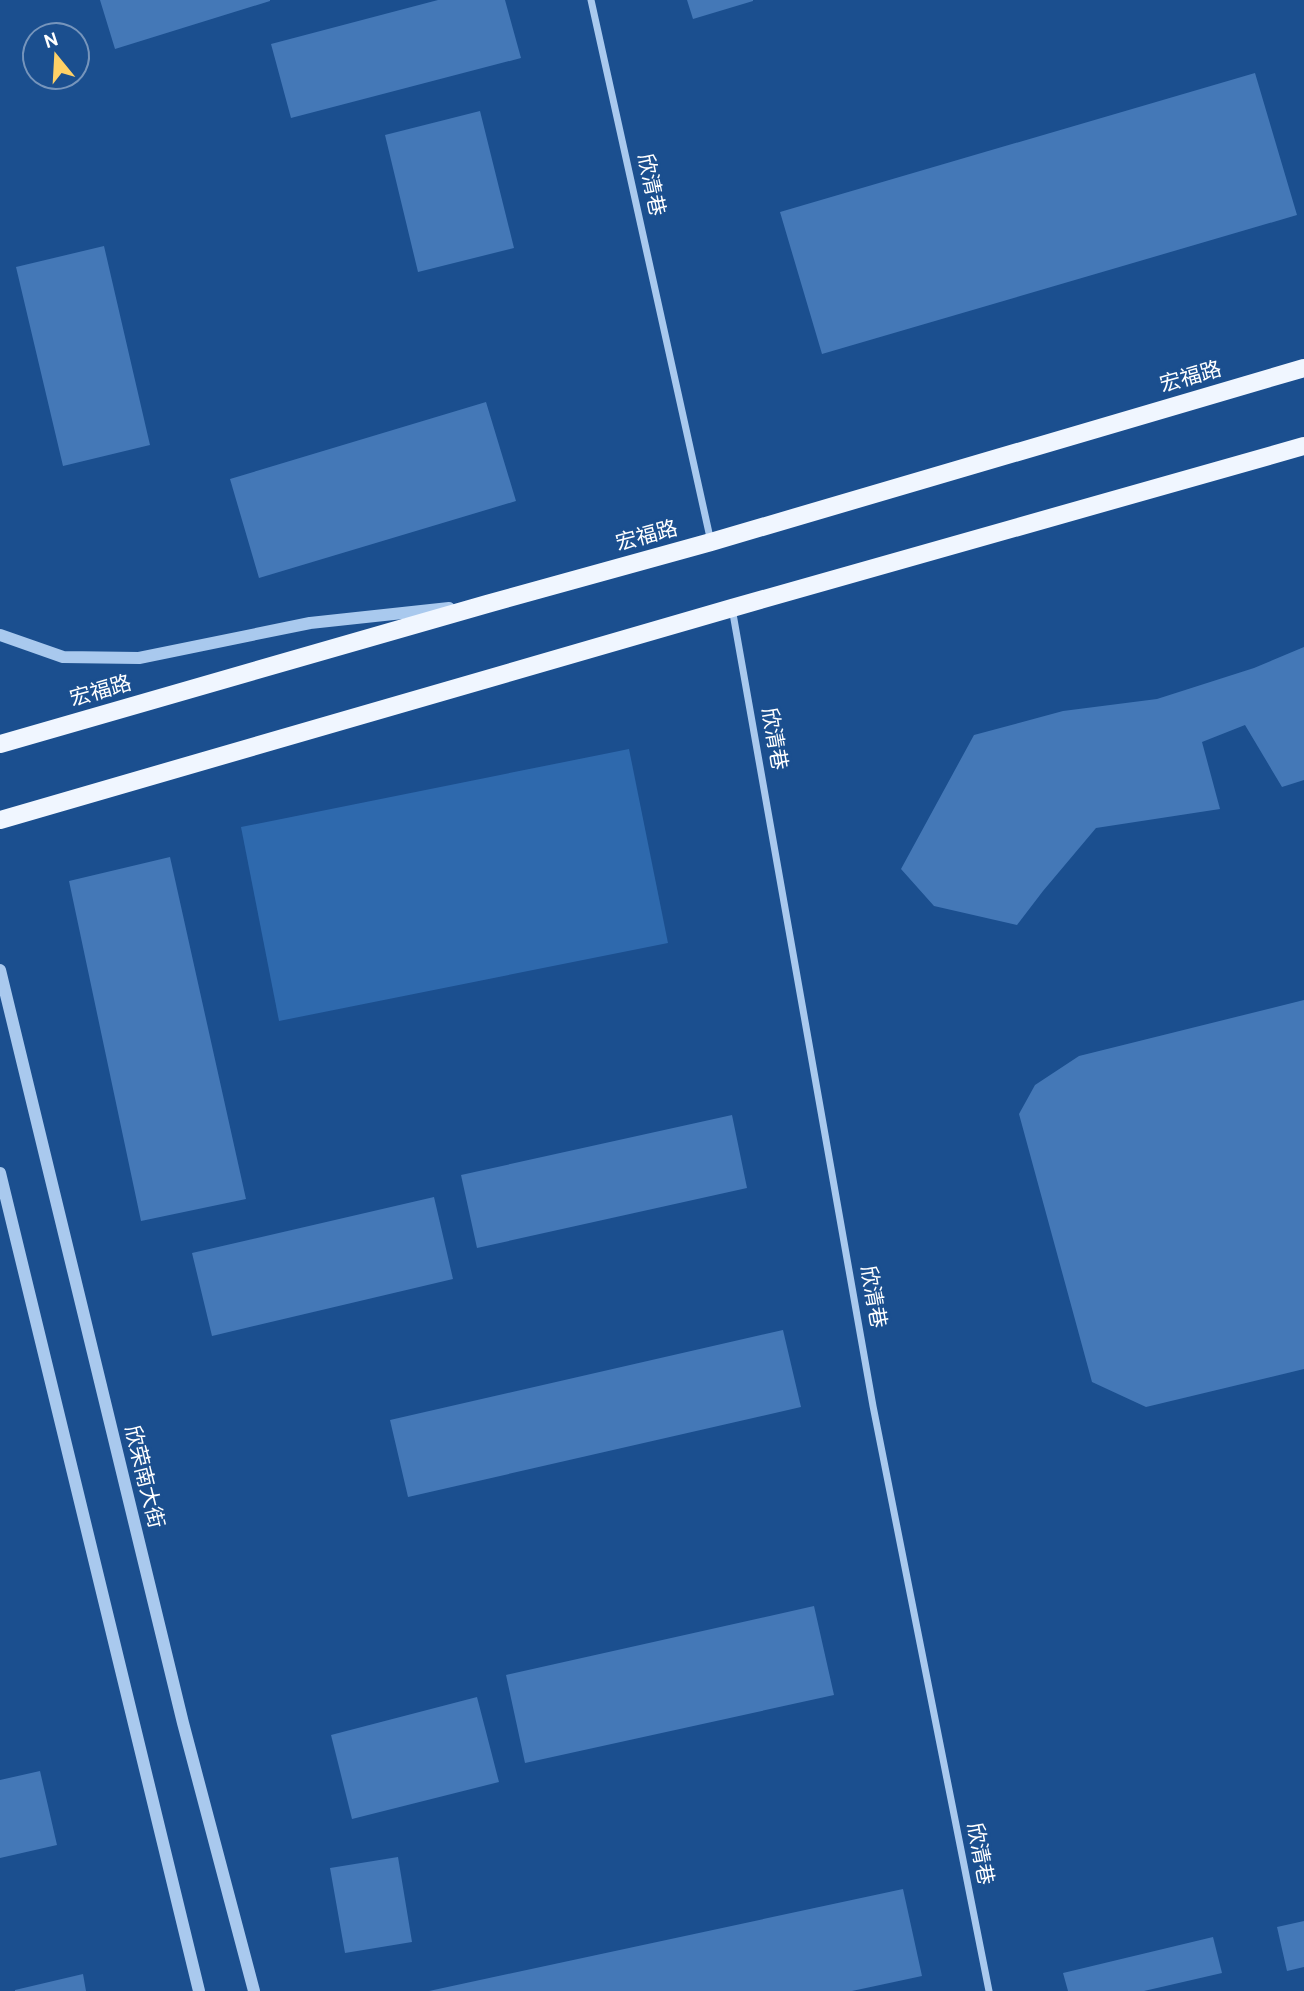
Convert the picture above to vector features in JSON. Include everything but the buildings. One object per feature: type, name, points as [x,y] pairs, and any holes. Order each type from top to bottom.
[{"type":"main road","name":"宏福路","points":[[0,744],[711,542],[1304,368]]},
{"type":"main road","points":[[0,820],[1304,446]]},
{"type":"street","name":"欣清巷","points":[[591,0],[711,542]]},
{"type":"street","points":[[0,635],[63,657],[139,659],[310,623],[487,604]]},
{"type":"street","name":"欣清巷","points":[[732,608],[873,1406],[989,1991]]},
{"type":"street","name":"欣荣南大街","points":[[0,970],[183,1723],[254,1991]]},
{"type":"street","points":[[0,1173],[199,1991]]},
{"type":"shaded area","points":[[629,749],[668,943],[279,1021],[241,827]]}]
